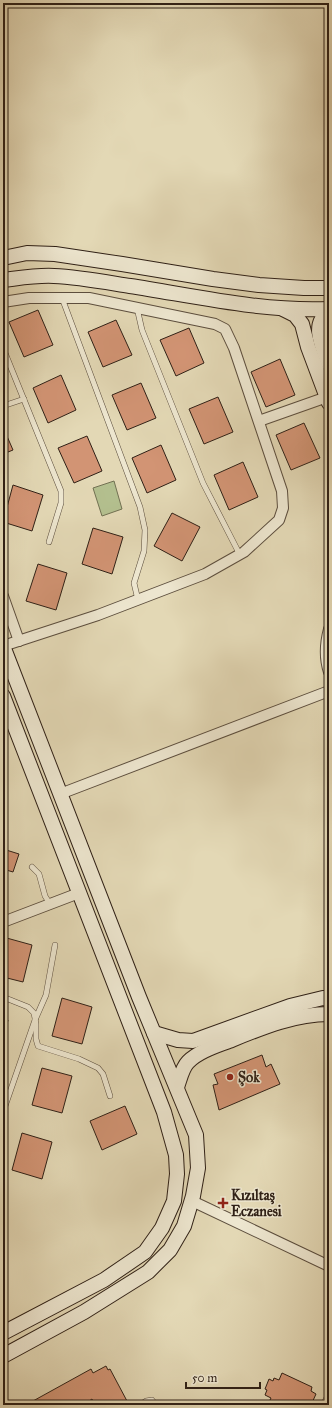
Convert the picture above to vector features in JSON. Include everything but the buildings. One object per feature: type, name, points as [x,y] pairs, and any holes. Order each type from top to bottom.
[{"type":"street","points":[[3,258],[26,253],[55,254],[213,280],[259,285],[329,288]]},
{"type":"street","points":[[3,280],[34,276],[55,276],[106,282],[211,299],[281,308],[307,310],[329,309]]},
{"type":"street","points":[[3,302],[29,298],[89,298],[215,324],[225,329],[234,348],[282,491],[283,508],[279,520],[240,555],[206,574],[98,615],[3,646],[154,1033],[196,1135],[198,1168],[192,1201],[184,1226],[170,1250],[148,1272],[84,1312],[3,1356]]},
{"type":"street","points":[[259,421],[328,400],[308,347],[302,324],[295,315],[281,308]]},
{"type":"street","points":[[329,312],[323,316],[320,321],[319,335],[329,365]]},
{"type":"street","points":[[3,596],[19,640]]},
{"type":"street","points":[[329,629],[325,644],[326,662],[329,672]]},
{"type":"street","points":[[60,794],[329,691]]},
{"type":"street","points":[[3,696],[164,1112],[176,1155],[178,1174],[174,1201],[162,1228],[145,1252],[104,1280],[3,1333]]},
{"type":"street","points":[[3,922],[79,893]]},
{"type":"street","points":[[154,1033],[178,1040],[193,1041],[290,1006],[323,998],[329,999]]},
{"type":"street","points":[[177,1087],[188,1062],[205,1050],[269,1025],[316,1014],[329,1014]]},
{"type":"street","points":[[192,1201],[329,1266]]},
{"type":"lane","points":[[62,298],[140,507],[145,530],[144,551],[134,583],[138,600]]},
{"type":"lane","points":[[137,308],[142,330],[203,483],[240,555]]},
{"type":"lane","points":[[3,348],[61,491],[61,503],[49,542]]},
{"type":"lane","points":[[3,406],[24,399]]},
{"type":"lane","points":[[32,867],[39,874],[45,896],[50,904]]},
{"type":"lane","points":[[3,1112],[35,1020],[46,995],[55,946]]},
{"type":"lane","points":[[3,998],[28,1007],[34,1013],[38,1046],[79,1059],[98,1068],[103,1074],[110,1096]]},
{"type":"lane","points":[[323,1405],[329,1394]]},
{"type":"lane","points":[[140,1405],[146,1401],[152,1400],[156,1405]]},
{"type":"green space","points":[[114,481],[122,509],[102,516],[93,488]]},
{"type":"place","name":"Şok","points":[[230,1077]]},
{"type":"place","name":"Kızıltaş Eczanesi","points":[[223,1203]]}]
